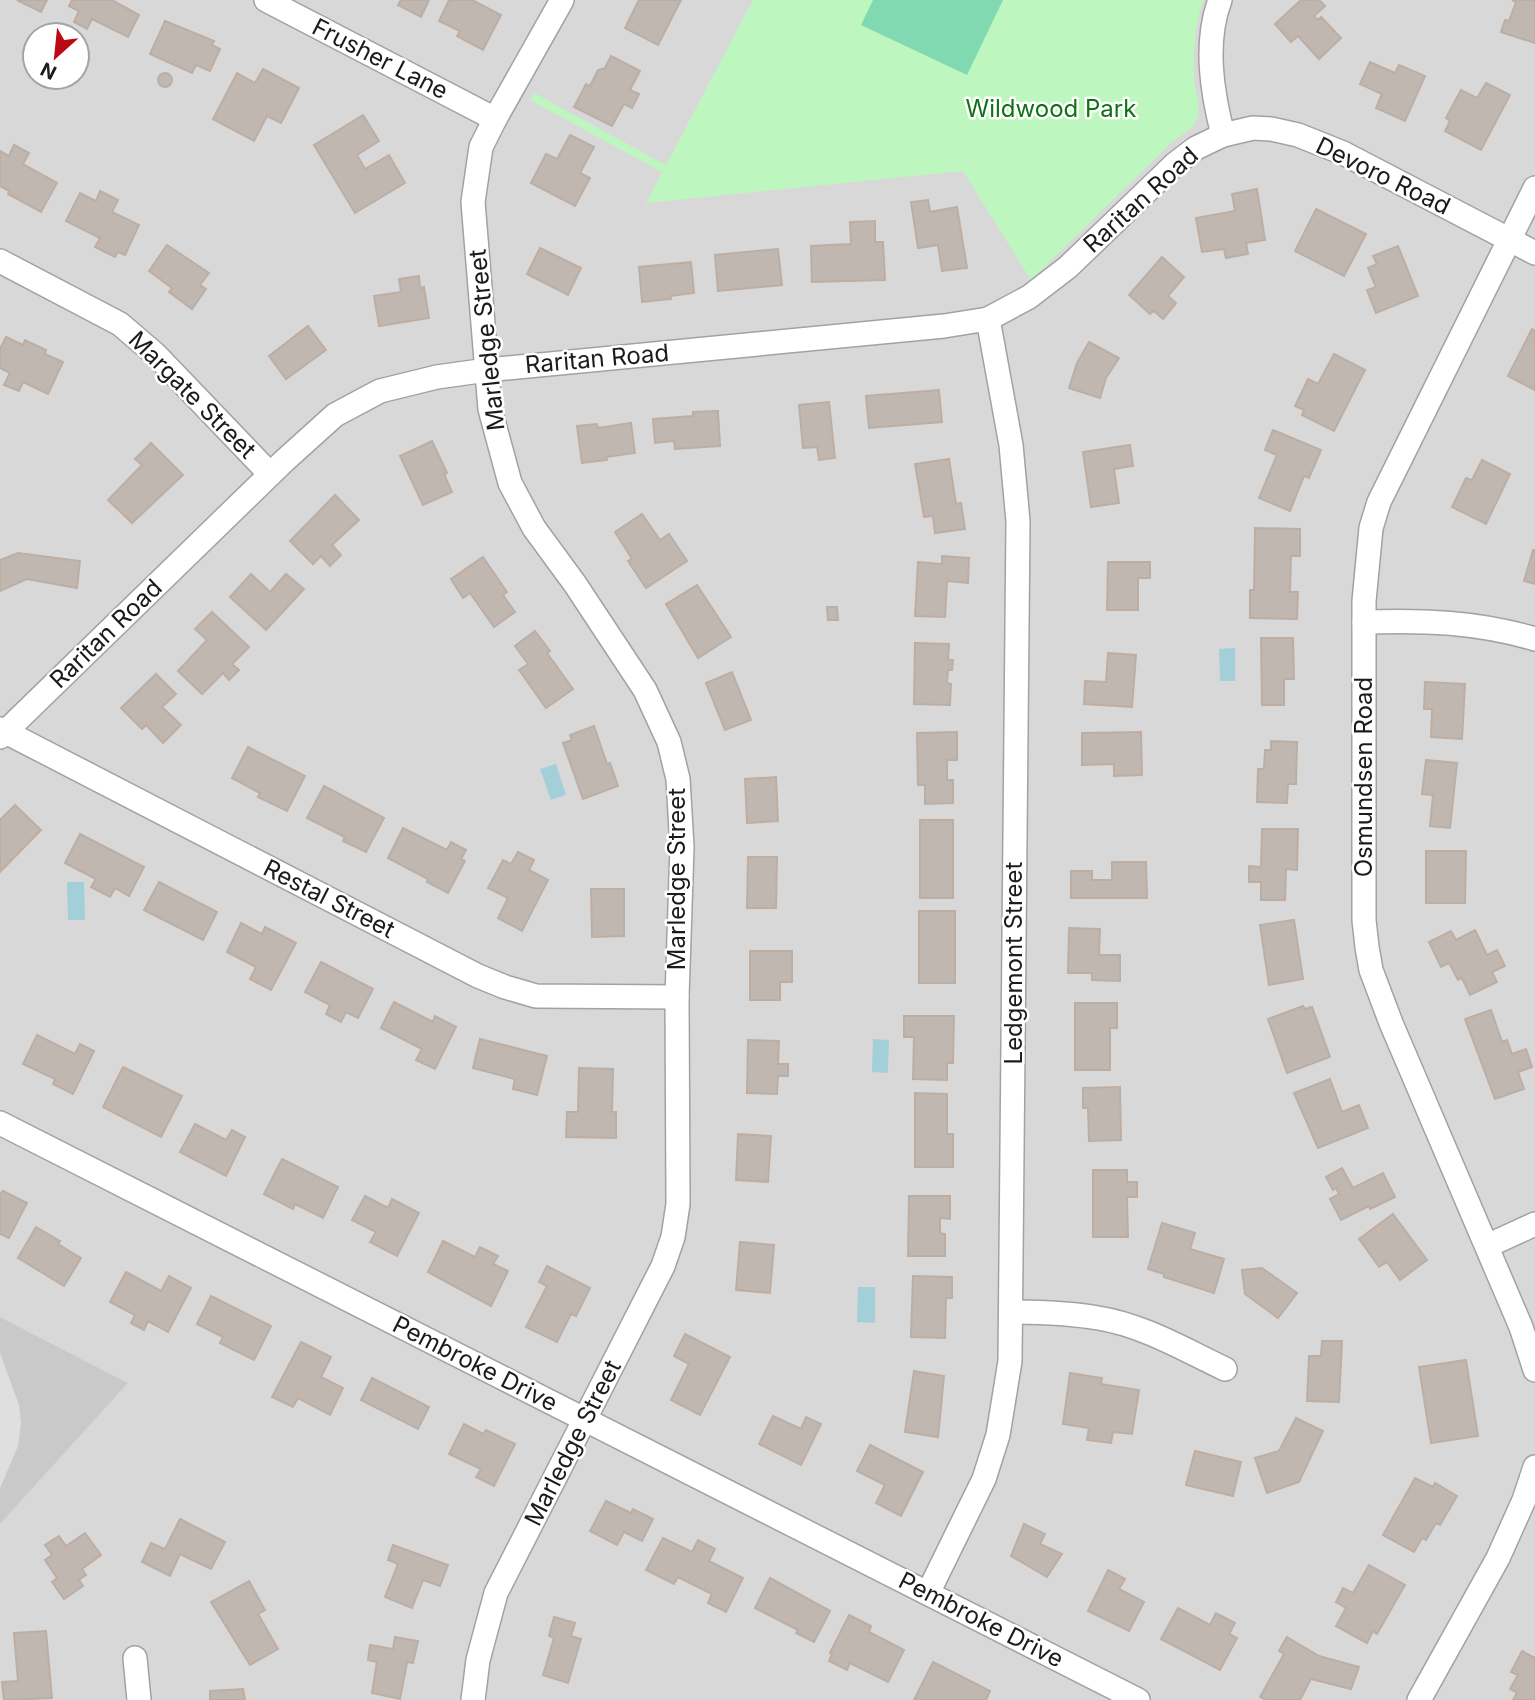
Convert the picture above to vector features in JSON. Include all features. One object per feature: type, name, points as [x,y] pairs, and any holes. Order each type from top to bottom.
[{"type":"street","name":"Frusher Lane","points":[[266,0],[495,119]]},
{"type":"street","name":"Marledge Street","points":[[473,1700],[478,1660],[496,1593],[663,1266],[673,1237],[678,1204],[677,997],[682,847],[678,779],[669,742],[645,690],[534,528],[510,483],[490,409],[473,202],[481,147],[562,0]]},
{"type":"street","points":[[1220,0],[1212,40],[1211,69],[1223,135]]},
{"type":"street","name":"Devoro Road","points":[[1223,135],[1253,128],[1298,135],[1343,153],[1535,253]]},
{"type":"street","name":"Raritan Road","points":[[2,732],[335,415],[380,391],[437,377],[487,370],[988,320],[1029,297],[1068,267],[1175,164],[1196,148],[1223,135]]},
{"type":"street","name":"Osmundsen Road","points":[[1535,188],[1378,502],[1367,552],[1364,622],[1364,920],[1369,959],[1391,1023],[1521,1327],[1535,1370]]},
{"type":"street","name":"Margate Street","points":[[0,261],[120,324],[155,355],[270,474]]},
{"type":"street","name":"Ledgemont Street","points":[[928,1593],[984,1479],[998,1435],[1010,1361],[1017,522],[1011,445],[988,320]]},
{"type":"street","points":[[1364,622],[1422,620],[1459,623],[1535,639]]},
{"type":"street","name":"Restal Street","points":[[2,732],[505,987],[536,996],[677,997]]},
{"type":"street","name":"Pembroke Drive","points":[[0,1123],[1138,1700]]},
{"type":"street","points":[[1487,1246],[1535,1224]]},
{"type":"street","points":[[1011,1312],[1101,1318],[1148,1333],[1225,1369]]},
{"type":"street","points":[[1419,1700],[1498,1559],[1524,1500],[1535,1467]]},
{"type":"street","points":[[135,1658],[139,1700]]},
{"type":"shaded area","points":[[0,0],[1535,0],[1535,1700],[0,1700],[0,1524],[128,1383],[0,1317]]},
{"type":"shaded area","points":[[0,1317],[128,1383],[0,1524]]},
{"type":"shaded area","points":[[0,1353],[19,1405],[21,1423],[18,1446],[0,1488]]},
{"type":"green space","name":"Wildwood Park","points":[[753,0],[1203,0],[1194,47],[1194,81],[1199,109],[1197,119],[1190,129],[1173,141],[1031,280],[963,171],[646,203],[662,172],[530,100],[534,93],[666,165]]},
{"type":"green space","points":[[873,0],[1003,0],[967,75],[861,25]]},
{"type":"water","points":[[1235,648],[1235,681],[1220,681],[1219,649]]},
{"type":"water","points":[[556,764],[566,795],[551,800],[540,769]]},
{"type":"water","points":[[67,882],[84,882],[85,920],[68,920]]},
{"type":"water","points":[[873,1039],[889,1040],[888,1073],[872,1072]]},
{"type":"water","points":[[858,1287],[875,1287],[875,1323],[857,1322]]},
{"type":"building","points":[[17,0],[47,0],[41,12]]},
{"type":"building","points":[[72,0],[112,0],[139,15],[128,37],[92,19],[74,21],[79,11],[69,6]]},
{"type":"building","points":[[401,0],[429,0],[421,17],[398,5]]},
{"type":"building","points":[[449,0],[472,0],[501,15],[483,50],[457,36],[460,31],[439,21]]},
{"type":"building","points":[[639,0],[681,0],[658,45],[625,28]]},
{"type":"building","points":[[1301,0],[1319,0],[1325,6],[1314,16],[1318,20],[1321,17],[1341,38],[1319,59],[1298,36],[1291,42],[1275,24]]},
{"type":"building","points":[[1512,0],[1535,0],[1535,43],[1501,32],[1505,20],[1509,21],[1516,2]]},
{"type":"building","points":[[165,21],[214,41],[212,45],[220,49],[210,71],[196,65],[192,73],[150,54]]},
{"type":"building","points":[[611,56],[640,71],[630,90],[639,94],[632,108],[624,104],[612,126],[574,107],[586,84],[590,86],[598,70],[605,68]]},
{"type":"building","points":[[1370,62],[1395,73],[1399,65],[1425,76],[1405,121],[1376,108],[1382,94],[1360,84]]},
{"type":"building","points":[[263,69],[299,88],[281,123],[267,116],[254,141],[213,119],[237,73],[255,83]]},
{"type":"building","points":[[165,73],[170,75],[170,85],[165,87],[160,85],[158,80],[160,75]]},
{"type":"building","points":[[1486,83],[1510,95],[1481,150],[1445,131],[1450,121],[1446,118],[1461,90],[1477,98]]},
{"type":"building","points":[[363,115],[379,141],[357,155],[365,169],[389,155],[405,183],[355,213],[314,145]]},
{"type":"building","points":[[570,135],[594,147],[580,173],[590,178],[575,206],[531,183],[546,154],[557,159]]},
{"type":"building","points":[[14,145],[29,153],[23,164],[57,183],[41,212],[8,194],[9,191],[0,186],[0,151],[9,156]]},
{"type":"building","points":[[1257,189],[1265,240],[1246,243],[1248,254],[1226,258],[1224,249],[1202,252],[1196,218],[1235,211],[1232,194]]},
{"type":"building","points":[[100,191],[118,200],[112,212],[139,225],[125,255],[118,252],[115,257],[95,247],[100,238],[66,221],[80,193],[96,201]]},
{"type":"building","points":[[928,200],[930,212],[957,207],[967,268],[942,271],[938,245],[918,248],[911,202]]},
{"type":"building","points":[[1316,209],[1366,234],[1344,276],[1295,251]]},
{"type":"building","points":[[875,221],[875,242],[883,242],[885,280],[812,282],[811,246],[851,244],[850,222]]},
{"type":"building","points":[[167,245],[209,273],[200,285],[206,289],[192,309],[169,292],[172,288],[149,271]]},
{"type":"building","points":[[1398,246],[1418,296],[1376,313],[1367,290],[1376,287],[1368,268],[1377,264],[1373,256]]},
{"type":"building","points":[[540,248],[581,268],[568,295],[527,274]]},
{"type":"building","points":[[778,249],[782,285],[718,291],[715,255]]},
{"type":"building","points":[[1162,257],[1184,277],[1168,296],[1176,303],[1163,319],[1154,311],[1150,314],[1129,295]]},
{"type":"building","points":[[691,262],[694,293],[642,302],[639,267]]},
{"type":"building","points":[[419,276],[420,288],[424,287],[429,318],[379,326],[374,296],[401,292],[399,279]]},
{"type":"building","points":[[308,326],[326,350],[286,379],[269,356]]},
{"type":"building","points":[[1532,329],[1535,331],[1535,390],[1508,376]]},
{"type":"building","points":[[6,337],[23,345],[25,340],[63,362],[48,394],[23,382],[19,391],[4,385],[10,373],[0,368],[0,349]]},
{"type":"building","points":[[1089,342],[1119,358],[1106,378],[1100,398],[1069,388],[1077,363]]},
{"type":"building","points":[[1334,354],[1365,370],[1334,431],[1302,415],[1304,410],[1295,406],[1308,379],[1318,384]]},
{"type":"building","points":[[939,390],[942,422],[869,428],[866,396]]},
{"type":"building","points":[[829,402],[835,458],[819,460],[817,447],[803,448],[799,405]]},
{"type":"building","points":[[718,411],[720,446],[675,449],[674,441],[655,443],[653,419]]},
{"type":"building","points":[[631,423],[635,453],[582,463],[577,426],[597,424],[598,428]]},
{"type":"building","points":[[1273,430],[1321,450],[1309,478],[1304,476],[1290,511],[1259,498],[1277,455],[1265,450]]},
{"type":"building","points":[[432,441],[447,473],[444,474],[452,492],[423,505],[400,456]]},
{"type":"building","points":[[151,443],[183,475],[132,523],[108,500],[142,465],[135,459]]},
{"type":"building","points":[[1130,445],[1133,466],[1114,469],[1119,503],[1091,507],[1083,452]]},
{"type":"building","points":[[949,459],[956,504],[961,503],[965,529],[935,533],[933,516],[924,517],[915,464]]},
{"type":"building","points":[[1482,460],[1510,474],[1486,524],[1452,507],[1466,478],[1472,480]]},
{"type":"building","points":[[335,495],[359,520],[332,545],[341,555],[330,566],[321,556],[313,564],[290,541]]},
{"type":"building","points":[[642,514],[660,540],[669,534],[687,561],[646,588],[628,561],[632,559],[615,532]]},
{"type":"building","points":[[1255,528],[1300,529],[1300,556],[1291,556],[1290,592],[1298,592],[1297,619],[1250,618],[1250,590],[1254,590]]},
{"type":"building","points":[[1535,550],[1535,584],[1524,581]]},
{"type":"building","points":[[18,553],[80,561],[77,588],[27,579],[0,591],[0,560]]},
{"type":"building","points":[[942,556],[969,558],[968,583],[947,581],[945,617],[915,616],[918,562],[942,564]]},
{"type":"building","points":[[483,557],[507,592],[503,595],[515,612],[494,627],[470,593],[463,598],[451,579]]},
{"type":"building","points":[[1108,562],[1150,562],[1150,578],[1138,578],[1138,610],[1107,610]]},
{"type":"building","points":[[251,574],[270,592],[286,574],[304,589],[266,630],[230,597]]},
{"type":"building","points":[[697,585],[731,637],[698,658],[666,604]]},
{"type":"building","points":[[827,607],[837,607],[838,620],[828,620]]},
{"type":"building","points":[[212,612],[249,647],[232,664],[239,670],[229,680],[223,673],[202,694],[178,671],[207,640],[195,629]]},
{"type":"building","points":[[535,631],[573,689],[546,708],[519,670],[528,664],[515,646]]},
{"type":"building","points":[[1261,638],[1293,638],[1294,679],[1284,679],[1284,705],[1262,705]]},
{"type":"building","points":[[915,643],[949,644],[948,660],[953,660],[952,670],[948,670],[947,683],[951,684],[950,705],[914,704]]},
{"type":"building","points":[[1108,653],[1136,655],[1132,707],[1084,704],[1085,681],[1106,682]]},
{"type":"building","points":[[732,672],[751,720],[725,730],[706,683]]},
{"type":"building","points":[[156,674],[176,694],[162,707],[181,725],[163,743],[146,725],[142,729],[121,708]]},
{"type":"building","points":[[1425,682],[1465,684],[1462,739],[1431,737],[1432,709],[1424,709]]},
{"type":"building","points":[[594,726],[618,786],[583,799],[563,743],[572,740],[570,735]]},
{"type":"building","points":[[957,732],[957,760],[947,760],[947,780],[953,780],[953,803],[925,804],[925,785],[918,785],[917,733]]},
{"type":"building","points":[[1141,732],[1142,775],[1114,776],[1114,764],[1082,765],[1082,733]]},
{"type":"building","points":[[1271,741],[1297,742],[1296,784],[1288,784],[1287,803],[1257,802],[1258,769],[1264,769],[1265,750],[1271,750]]},
{"type":"building","points":[[248,747],[305,776],[287,811],[258,797],[260,793],[232,778]]},
{"type":"building","points":[[1426,760],[1457,763],[1450,828],[1430,826],[1433,795],[1422,794]]},
{"type":"building","points":[[776,777],[778,821],[747,823],[745,779]]},
{"type":"building","points":[[324,786],[384,818],[366,852],[343,841],[345,837],[307,818]]},
{"type":"building","points":[[15,805],[41,830],[0,872],[0,820]]},
{"type":"building","points":[[920,820],[953,820],[953,898],[920,898]]},
{"type":"building","points":[[403,828],[447,850],[451,842],[466,850],[461,859],[465,861],[448,893],[388,858]]},
{"type":"building","points":[[1262,829],[1298,829],[1297,870],[1286,869],[1285,900],[1261,900],[1261,882],[1249,882],[1249,866],[1261,867]]},
{"type":"building","points":[[80,834],[144,867],[129,896],[115,888],[110,897],[91,887],[96,879],[65,863]]},
{"type":"building","points":[[1426,851],[1466,851],[1465,903],[1426,903]]},
{"type":"building","points":[[518,852],[534,860],[529,870],[548,880],[522,931],[498,918],[508,898],[488,888],[503,860],[511,864]]},
{"type":"building","points":[[748,857],[777,857],[776,908],[747,908]]},
{"type":"building","points":[[1112,862],[1146,862],[1147,898],[1071,898],[1071,871],[1092,871],[1092,880],[1112,880]]},
{"type":"building","points":[[159,882],[217,912],[203,940],[144,910]]},
{"type":"building","points":[[591,889],[624,889],[624,936],[592,937]]},
{"type":"building","points":[[919,911],[955,911],[955,983],[919,983]]},
{"type":"building","points":[[1294,920],[1303,979],[1269,985],[1260,925]]},
{"type":"building","points":[[241,923],[262,934],[265,927],[296,943],[271,990],[250,979],[256,967],[227,952]]},
{"type":"building","points":[[1069,928],[1100,929],[1099,955],[1120,955],[1120,981],[1092,980],[1092,973],[1068,973]]},
{"type":"building","points":[[1475,930],[1487,955],[1497,950],[1505,966],[1492,972],[1497,982],[1470,995],[1462,978],[1458,980],[1449,963],[1441,967],[1429,942],[1451,931],[1456,940]]},
{"type":"building","points":[[750,951],[792,951],[792,982],[780,982],[780,1000],[750,1000]]},
{"type":"building","points":[[321,962],[373,989],[358,1018],[346,1012],[341,1022],[326,1014],[330,1005],[305,992]]},
{"type":"building","points":[[394,1002],[433,1022],[435,1016],[456,1027],[435,1069],[416,1060],[422,1049],[381,1028]]},
{"type":"building","points":[[1075,1003],[1117,1003],[1117,1028],[1110,1028],[1110,1070],[1075,1070]]},
{"type":"building","points":[[1303,1006],[1305,1009],[1312,1007],[1330,1057],[1287,1073],[1268,1019]]},
{"type":"building","points":[[1491,1010],[1502,1042],[1507,1040],[1512,1054],[1526,1049],[1532,1067],[1518,1072],[1524,1089],[1495,1099],[1465,1019]]},
{"type":"building","points":[[904,1016],[954,1016],[953,1063],[947,1063],[947,1080],[913,1079],[914,1037],[904,1037]]},
{"type":"building","points":[[37,1035],[75,1054],[80,1044],[94,1051],[73,1094],[53,1084],[55,1079],[23,1064]]},
{"type":"building","points":[[480,1039],[547,1056],[537,1095],[513,1089],[515,1079],[473,1068]]},
{"type":"building","points":[[748,1040],[779,1041],[778,1064],[788,1064],[788,1076],[778,1076],[777,1094],[747,1093]]},
{"type":"building","points":[[123,1067],[182,1096],[161,1137],[103,1107]]},
{"type":"building","points":[[579,1068],[613,1069],[612,1112],[616,1112],[616,1138],[566,1137],[567,1112],[578,1112]]},
{"type":"building","points":[[1330,1079],[1342,1112],[1359,1105],[1368,1128],[1318,1148],[1294,1093]]},
{"type":"building","points":[[1120,1087],[1121,1140],[1089,1141],[1088,1108],[1083,1108],[1083,1088]]},
{"type":"building","points":[[915,1093],[947,1094],[947,1134],[953,1134],[953,1167],[915,1167]]},
{"type":"building","points":[[195,1124],[226,1140],[232,1130],[245,1137],[226,1176],[180,1152]]},
{"type":"building","points":[[738,1134],[771,1136],[768,1182],[736,1180]]},
{"type":"building","points":[[282,1159],[338,1187],[323,1218],[295,1204],[293,1209],[264,1194]]},
{"type":"building","points":[[1342,1168],[1353,1188],[1383,1173],[1395,1197],[1341,1220],[1330,1199],[1339,1194],[1336,1188],[1333,1190],[1326,1177]]},
{"type":"building","points":[[1093,1170],[1127,1170],[1127,1182],[1137,1182],[1137,1197],[1127,1197],[1128,1237],[1093,1237]]},
{"type":"building","points":[[3,1191],[27,1203],[9,1238],[0,1234],[0,1194]]},
{"type":"building","points":[[365,1196],[388,1208],[392,1199],[419,1213],[397,1256],[370,1242],[376,1232],[352,1220]]},
{"type":"building","points":[[909,1196],[950,1196],[950,1219],[940,1218],[940,1233],[945,1234],[945,1256],[908,1256]]},
{"type":"building","points":[[1393,1214],[1427,1260],[1400,1280],[1387,1262],[1379,1267],[1359,1239]]},
{"type":"building","points":[[1162,1223],[1195,1233],[1190,1249],[1224,1259],[1214,1293],[1148,1269]]},
{"type":"building","points":[[36,1227],[81,1258],[64,1286],[18,1258]]},
{"type":"building","points":[[443,1241],[475,1257],[480,1247],[498,1256],[493,1264],[508,1271],[491,1306],[428,1272]]},
{"type":"building","points":[[740,1242],[774,1245],[770,1293],[736,1290]]},
{"type":"building","points":[[547,1266],[590,1288],[576,1316],[571,1314],[557,1342],[526,1327],[547,1286],[539,1282]]},
{"type":"building","points":[[1262,1268],[1297,1293],[1278,1318],[1245,1294],[1242,1270]]},
{"type":"building","points":[[126,1272],[161,1291],[169,1276],[191,1288],[168,1332],[148,1321],[144,1330],[131,1323],[135,1315],[110,1302]]},
{"type":"building","points":[[913,1276],[952,1277],[952,1298],[946,1298],[945,1338],[911,1337]]},
{"type":"building","points":[[211,1296],[271,1326],[254,1360],[220,1343],[223,1337],[197,1324]]},
{"type":"building","points":[[685,1334],[730,1357],[700,1415],[671,1400],[689,1364],[674,1356]]},
{"type":"building","points":[[1322,1341],[1342,1341],[1339,1402],[1307,1401],[1309,1356],[1321,1356]]},
{"type":"building","points":[[301,1342],[331,1357],[321,1377],[343,1388],[330,1415],[298,1398],[293,1407],[272,1397]]},
{"type":"building","points":[[1466,1360],[1478,1436],[1431,1443],[1419,1367]]},
{"type":"building","points":[[914,1371],[944,1376],[938,1437],[905,1432]]},
{"type":"building","points":[[1070,1373],[1102,1378],[1101,1384],[1139,1390],[1132,1434],[1113,1432],[1111,1443],[1087,1440],[1089,1428],[1063,1424]]},
{"type":"building","points":[[372,1378],[429,1407],[418,1429],[361,1400]]},
{"type":"building","points":[[773,1416],[801,1429],[806,1417],[821,1424],[801,1465],[759,1444]]},
{"type":"building","points":[[1296,1418],[1323,1431],[1299,1482],[1267,1493],[1255,1458],[1279,1451]]},
{"type":"building","points":[[464,1424],[483,1434],[486,1430],[515,1444],[494,1486],[476,1477],[481,1469],[449,1454]]},
{"type":"building","points":[[870,1445],[923,1472],[901,1516],[876,1503],[885,1485],[857,1471]]},
{"type":"building","points":[[1195,1451],[1241,1462],[1233,1496],[1186,1485]]},
{"type":"building","points":[[1415,1478],[1433,1487],[1435,1483],[1457,1496],[1440,1525],[1436,1523],[1426,1540],[1422,1538],[1414,1552],[1383,1535]]},
{"type":"building","points":[[606,1501],[631,1513],[633,1509],[653,1519],[642,1541],[624,1532],[617,1545],[590,1531]]},
{"type":"building","points":[[180,1519],[225,1542],[211,1569],[180,1554],[170,1576],[142,1562],[151,1543],[165,1549]]},
{"type":"building","points":[[1024,1524],[1045,1534],[1040,1544],[1062,1554],[1047,1577],[1011,1556]]},
{"type":"building","points":[[85,1533],[101,1555],[82,1569],[86,1575],[79,1580],[83,1586],[64,1599],[52,1582],[57,1578],[45,1560],[52,1555],[45,1545],[59,1536],[66,1546]]},
{"type":"building","points":[[663,1538],[692,1552],[698,1540],[715,1549],[709,1561],[743,1578],[726,1612],[708,1603],[712,1594],[678,1577],[674,1584],[646,1570]]},
{"type":"building","points":[[393,1545],[448,1565],[440,1586],[423,1580],[412,1608],[385,1597],[398,1564],[388,1560]]},
{"type":"building","points":[[1369,1565],[1405,1585],[1377,1634],[1373,1631],[1367,1643],[1336,1626],[1346,1608],[1336,1602],[1343,1588],[1353,1593]]},
{"type":"building","points":[[1108,1570],[1125,1579],[1119,1589],[1144,1602],[1129,1631],[1088,1611]]},
{"type":"building","points":[[770,1578],[830,1611],[814,1642],[796,1633],[798,1630],[755,1608]]},
{"type":"building","points":[[249,1581],[265,1610],[258,1614],[278,1649],[250,1665],[211,1602]]},
{"type":"building","points":[[1178,1608],[1210,1625],[1216,1613],[1235,1623],[1229,1634],[1237,1638],[1220,1670],[1161,1639]]},
{"type":"building","points":[[849,1615],[871,1626],[869,1632],[904,1650],[888,1682],[850,1663],[847,1670],[829,1661],[832,1654],[830,1653]]},
{"type":"building","points":[[554,1617],[575,1623],[571,1636],[581,1639],[568,1683],[543,1675],[554,1638],[549,1636]]},
{"type":"building","points":[[46,1631],[52,1698],[4,1700],[2,1682],[18,1681],[14,1633]]},
{"type":"building","points":[[395,1637],[418,1641],[413,1663],[407,1662],[400,1699],[372,1693],[377,1662],[368,1660],[370,1645],[393,1649]]},
{"type":"building","points":[[1287,1637],[1319,1656],[1359,1667],[1351,1689],[1311,1679],[1300,1700],[1266,1700],[1260,1697],[1284,1654],[1279,1651]]},
{"type":"building","points":[[1522,1651],[1535,1658],[1535,1700],[1513,1700],[1517,1693],[1510,1689],[1518,1675],[1511,1672]]},
{"type":"building","points":[[933,1662],[990,1691],[986,1700],[914,1700]]},
{"type":"building","points":[[243,1689],[245,1700],[210,1700],[210,1691]]}]
